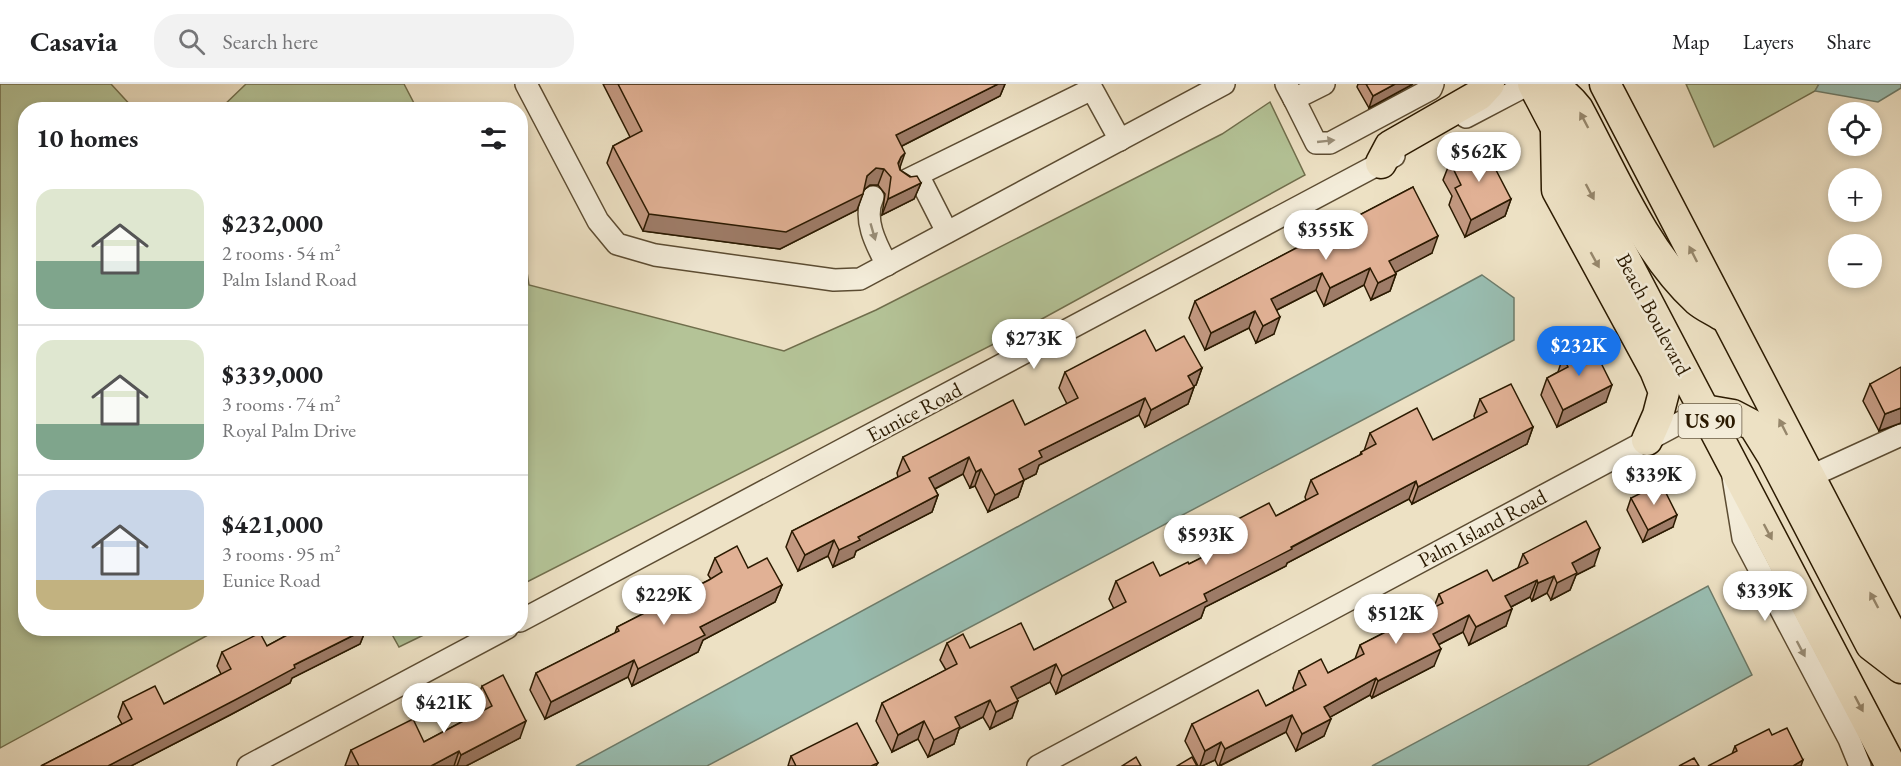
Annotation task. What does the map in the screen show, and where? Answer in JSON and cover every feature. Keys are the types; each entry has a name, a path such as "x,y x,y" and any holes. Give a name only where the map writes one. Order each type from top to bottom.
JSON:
{"highway":[{"path":"1381,163 1390,146 1479,95 1489,84"},
{"name":"Beach Boulevard","path":"1533,84 1891,766"},
{"path":"1540,84 1555,87 1568,96 1578,109 1650,244 1699,302 1726,318"},
{"name":"US 90","path":"1605,84 1901,652"},
{"path":"1556,127 1557,190 1655,370 1664,392 1647,440"},
{"path":"1704,410 1733,415 1754,426 1772,455 1871,645 1901,668"}],"street":[{"path":"526,84 598,221 617,244 655,255 834,280 860,279 1224,84"},
{"path":"1324,84 1290,92 1316,143 1330,143 1431,89 1433,84"},
{"name":"Eunice Road","path":"528,617 1529,84"},
{"path":"947,232 912,178 1092,88 1120,140"},
{"path":"873,197 869,206 871,228 886,265"},
{"name":"Palm Island Road","path":"1038,766 1704,410"},
{"path":"1809,477 1901,435"},
{"path":"1730,459 1743,538 1860,766"},
{"path":"248,766 492,636"}],"green space":[{"path":"0,84 111,84 128,102 18,102 18,636 206,636 0,748"},
{"path":"246,84 404,84 413,102 227,102"},
{"path":"1686,84 1819,84 1815,91 1714,147"},
{"path":"1270,102 1305,175 1029,326 528,581 528,278 529,285 784,351 876,310 1222,134"},
{"path":"393,636 422,636 399,647"}],"water":[{"path":"1819,84 1901,84 1901,88 1878,102 1815,91"},
{"path":"1482,275 1514,298 1514,340 707,766 576,766"},
{"path":"1708,586 1752,675 1587,766 1372,766"}],"building":[{"path":"618,84 998,84 896,135 905,153 898,163 900,170 910,177 917,176 921,183 888,199 891,177 884,169 876,168 867,176 863,194 786,232 649,214 613,146 642,131"},
{"path":"1366,84 1395,84 1373,96"},
{"path":"1483,145 1511,199 1471,220 1455,188 1461,185 1450,162"},
{"path":"1413,187 1438,236 1389,261 1396,274 1378,283 1370,268 1330,288 1322,273 1271,299 1280,317 1263,326 1255,311 1211,333 1195,301"},
{"path":"1145,330 1156,351 1184,336 1202,368 1188,376 1194,387 1151,410 1145,398 1039,451 1042,457 1019,469 1024,480 995,495 981,469 976,472 969,457 929,478 938,495 858,537 860,540 839,550 834,540 805,555 792,531 910,471 903,457 1013,400 1025,425 1078,398 1065,372"},
{"path":"1591,343 1612,385 1563,410 1547,378 1568,367 1563,357"},
{"path":"1901,367 1901,408 1885,414 1870,384"},
{"path":"1511,384 1533,427 1418,487 1416,481 1291,547 1292,549 1204,594 1207,601 1062,676 1056,664 1011,687 1018,701 996,712 990,700 955,717 960,727 934,740 924,721 898,735 882,703 957,664 947,643 963,634 970,648 1021,623 1034,650 1126,602 1116,581 1153,562 1160,576 1188,562 1189,564 1245,536 1236,520 1269,503 1276,516 1318,494 1311,480 1362,454 1361,452 1376,444 1370,433 1417,408 1433,440 1487,412 1480,399"},
{"path":"1661,483 1677,515 1648,530 1631,498"},
{"path":"1586,521 1600,548 1572,563 1577,573 1557,583 1554,576 1538,583 1537,580 1505,596 1512,609 1476,627 1469,615 1433,634 1441,649 1378,681 1376,678 1324,707 1331,719 1302,734 1292,715 1225,749 1221,742 1205,751 1192,724 1258,690 1266,706 1306,685 1299,671 1321,659 1328,673 1364,654 1360,645 1443,603 1439,594 1487,570 1493,581 1528,563 1523,554"},
{"path":"737,546 748,568 767,558 782,585 700,627 705,635 638,669 634,660 551,702 536,673 619,631 617,627 722,572 715,558"},
{"path":"254,636 262,636 267,646 285,636 352,636 108,766 41,766 132,719 123,702 155,686 164,704 231,669 222,652"},
{"path":"503,675 526,721 461,755 459,751 431,766 359,766 351,750 413,719 424,742 492,706 482,686"},
{"path":"857,723 878,763 871,766 796,766 791,756"},
{"path":"1787,728 1803,760 1793,766 1708,766 1737,751 1735,746 1769,729 1772,735"},
{"path":"1136,757 1141,766 1122,766"},
{"path":"1192,757 1197,766 1177,766"},
{"path":"1694,758 1699,766 1679,766"}]}
